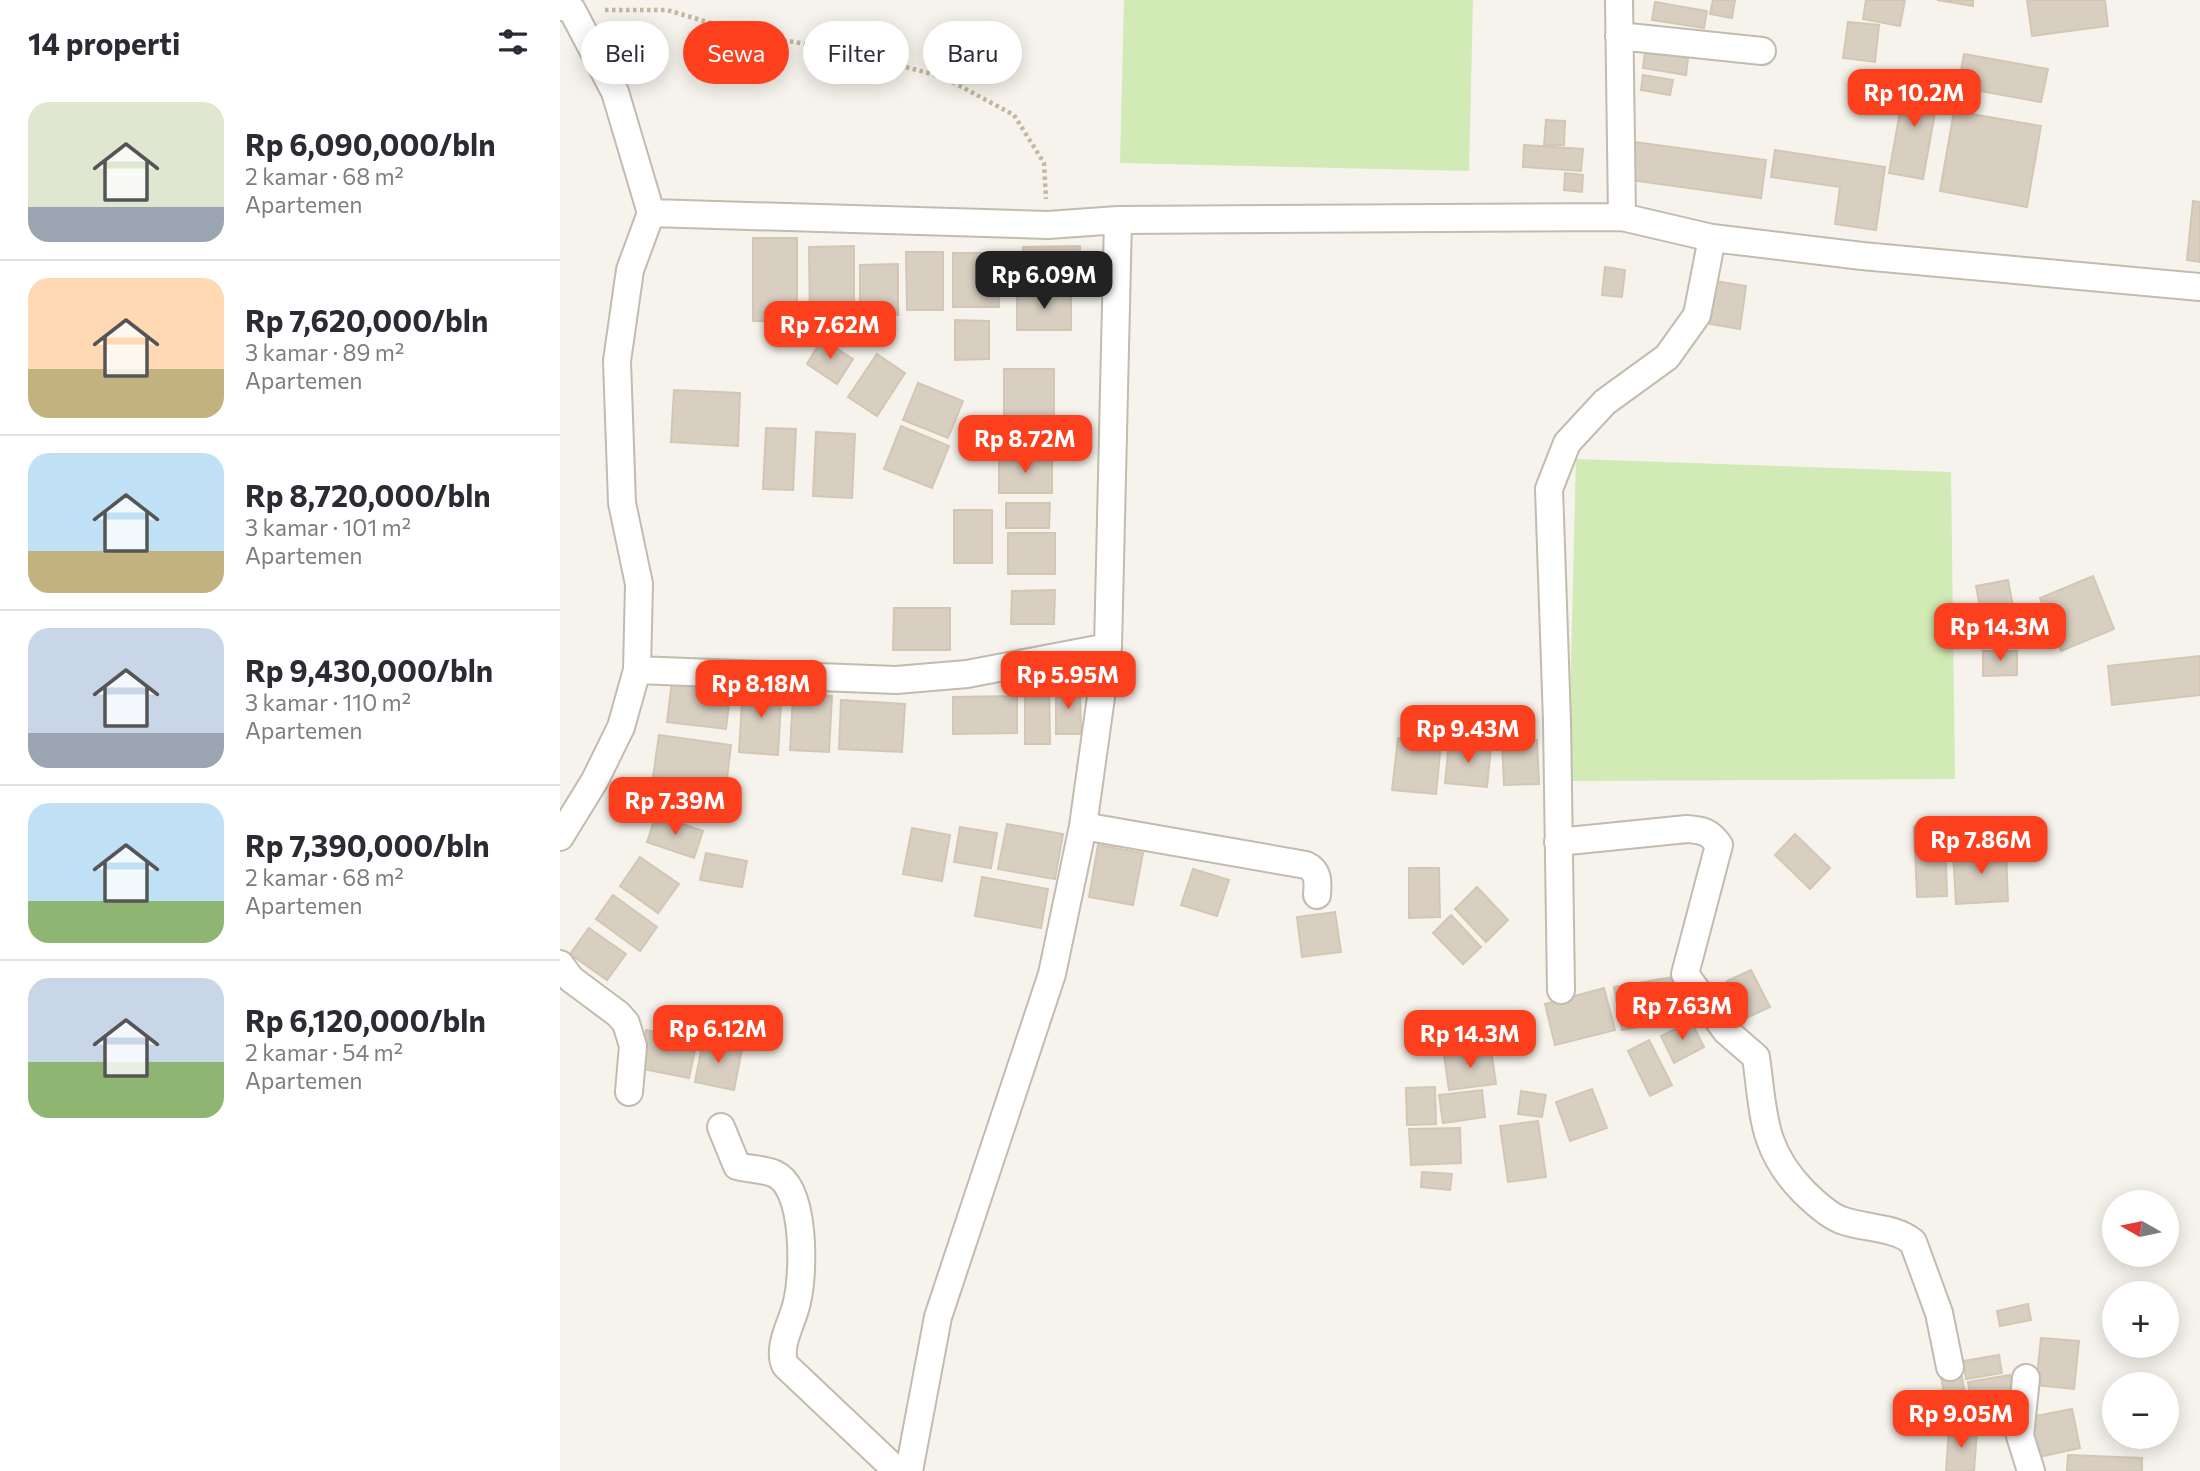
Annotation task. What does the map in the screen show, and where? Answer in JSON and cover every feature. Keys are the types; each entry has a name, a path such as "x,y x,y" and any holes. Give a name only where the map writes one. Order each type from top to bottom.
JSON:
{"street":[{"path":"1619,0 1622,218"},
{"path":"560,837 595,780 621,727 637,670 639,584 622,503 617,361 629,270 651,213 615,92 566,8"},
{"path":"1619,36 1762,51"},
{"path":"651,213 1048,225 1118,220 1622,218 1712,238 1862,256 2200,287"},
{"path":"909,1471 938,1317 1052,974 1083,826 1108,647 1118,220"},
{"path":"1560,990 1549,489 1567,443 1605,402 1667,357 1697,314 1712,238"},
{"path":"637,670 896,680 967,674 1108,647"},
{"path":"1083,826 1306,864 1313,868 1318,878 1317,895"},
{"path":"1558,842 1687,829 1703,830 1712,835 1719,845 1685,974 1726,1031 1756,1057 1766,1128 1782,1170 1811,1199 1838,1219 1890,1231 1913,1242 1938,1313 1950,1367"},
{"path":"560,964 571,979 626,1023 633,1046 629,1092"},
{"path":"721,1126 737,1166 775,1174 790,1187 802,1249 797,1302 783,1347 785,1365 897,1471"},
{"path":"2026,1378 2020,1436 2031,1471"}],"path":[{"path":"566,8 667,10 748,34 846,51 943,78 1014,115 1044,163 1048,225"}],"green space":[{"path":"1124,0 1473,0 1469,171 1120,163"},
{"path":"1576,459 1951,472 1955,779 1568,781"}],"building":[{"path":"1713,0 1735,0 1732,18 1710,14"},
{"path":"1866,0 1905,0 1900,26 1863,19"},
{"path":"1937,0 1973,0 1973,6"},
{"path":"2027,0 2105,0 2108,26 2032,36"},
{"path":"1655,2 1707,11 1704,28 1652,20"},
{"path":"1848,22 1879,25 1875,62 1843,58"},
{"path":"1645,52 1688,58 1686,75 1643,68"},
{"path":"1964,54 2048,69 2041,102 1958,87"},
{"path":"1643,75 1673,80 1670,95 1641,90"},
{"path":"1906,78 1940,85 1923,179 1889,173"},
{"path":"1954,111 2041,126 2027,207 1940,191"},
{"path":"1546,120 1565,121 1564,145 1544,145"},
{"path":"1635,142 1766,160 1761,198 1630,180"},
{"path":"1524,145 1583,149 1581,171 1523,167"},
{"path":"1775,150 1885,167 1876,230 1835,224 1840,187 1771,177"},
{"path":"1565,173 1583,175 1582,192 1564,190"},
{"path":"2193,201 2200,202 2200,262 2187,260"},
{"path":"753,238 797,238 797,321 753,321"},
{"path":"854,246 854,325 810,325 809,247"},
{"path":"1080,246 1079,288 1023,288 1023,247"},
{"path":"906,252 943,252 943,310 907,310"},
{"path":"953,253 998,253 999,307 953,307"},
{"path":"898,264 898,315 860,315 860,265"},
{"path":"1605,267 1625,270 1622,297 1602,295"},
{"path":"1716,281 1746,286 1740,329 1710,324"},
{"path":"1071,292 1071,330 1017,330 1017,293"},
{"path":"955,320 989,321 989,359 955,360"},
{"path":"822,339 853,359 837,384 807,364"},
{"path":"877,354 905,373 877,416 848,397"},
{"path":"1004,369 1054,369 1054,423 1004,423"},
{"path":"918,383 963,401 948,438 903,420"},
{"path":"674,390 740,393 738,446 671,442"},
{"path":"901,426 949,446 932,488 884,469"},
{"path":"766,428 796,429 793,490 763,489"},
{"path":"816,432 855,434 852,498 813,496"},
{"path":"999,457 1052,457 1052,493 999,493"},
{"path":"1006,503 1050,503 1049,528 1006,528"},
{"path":"954,510 992,510 992,563 954,563"},
{"path":"1008,533 1055,533 1055,574 1008,574"},
{"path":"2093,576 2114,629 2061,651 2040,598"},
{"path":"2008,580 2015,617 1983,623 1976,586"},
{"path":"1055,590 1054,624 1011,624 1012,591"},
{"path":"894,608 950,608 950,650 893,650"},
{"path":"1983,651 2017,651 2017,675 1983,676"},
{"path":"2200,656 2200,695 2112,705 2108,666"},
{"path":"672,680 731,687 726,729 667,722"},
{"path":"1049,682 1050,744 1025,744 1025,683"},
{"path":"743,685 782,687 778,755 739,752"},
{"path":"1056,688 1080,688 1081,734 1056,734"},
{"path":"793,694 832,696 829,752 790,750"},
{"path":"1017,696 1017,733 953,734 953,697"},
{"path":"841,700 905,704 902,752 839,749"},
{"path":"659,735 731,745 726,786 653,777"},
{"path":"1398,738 1441,743 1436,794 1392,790"},
{"path":"1537,740 1539,784 1504,785 1502,741"},
{"path":"1449,742 1491,747 1487,787 1445,783"},
{"path":"656,815 703,831 694,858 647,842"},
{"path":"1007,824 1063,834 1055,879 998,869"},
{"path":"1945,826 1947,896 1917,897 1914,827"},
{"path":"960,827 997,833 991,868 954,862"},
{"path":"912,828 950,835 942,881 903,874"},
{"path":"1795,834 1830,868 1810,889 1775,855"},
{"path":"1098,845 1143,853 1133,905 1089,897"},
{"path":"2006,849 2008,901 1956,904 1953,852"},
{"path":"706,853 747,861 742,887 700,880"},
{"path":"640,857 679,884 658,913 620,886"},
{"path":"1409,868 1439,868 1440,917 1409,918"},
{"path":"1193,869 1229,880 1217,916 1181,905"},
{"path":"982,877 1048,889 1041,928 975,916"},
{"path":"1477,887 1508,920 1486,942 1455,909"},
{"path":"613,895 657,927 640,951 596,919"},
{"path":"1335,912 1341,952 1302,957 1297,917"},
{"path":"1451,915 1481,947 1463,964 1433,933"},
{"path":"589,928 626,954 607,980 570,954"},
{"path":"1751,970 1770,1007 1746,1018 1727,981"},
{"path":"1673,977 1681,1019 1622,1030 1614,987"},
{"path":"1604,988 1615,1030 1555,1045 1545,1004"},
{"path":"1691,1021 1704,1047 1674,1063 1661,1036"},
{"path":"646,1030 697,1041 689,1078 638,1068"},
{"path":"1649,1040 1672,1085 1650,1096 1628,1051"},
{"path":"703,1041 742,1049 734,1090 695,1082"},
{"path":"1491,1049 1496,1084 1449,1090 1444,1055"},
{"path":"1435,1087 1436,1124 1407,1125 1406,1088"},
{"path":"1592,1089 1607,1128 1570,1141 1556,1102"},
{"path":"1482,1090 1485,1117 1443,1123 1439,1095"},
{"path":"1521,1091 1546,1095 1542,1117 1518,1114"},
{"path":"1538,1121 1546,1177 1508,1182 1500,1126"},
{"path":"1460,1128 1461,1163 1411,1165 1409,1129"},
{"path":"1422,1172 1452,1174 1450,1190 1421,1187"},
{"path":"2028,1304 2031,1320 2000,1326 1997,1311"},
{"path":"2041,1338 2079,1341 2074,1389 2036,1385"},
{"path":"1999,1355 2002,1373 1966,1379 1963,1361"},
{"path":"1960,1366 1969,1418 1949,1422 1940,1370"},
{"path":"2010,1375 2015,1410 1974,1417 1968,1382"},
{"path":"2072,1409 2080,1448 2039,1457 2031,1417"},
{"path":"1949,1428 1977,1431 1974,1471 1946,1471"},
{"path":"2068,1455 2142,1458 2142,1471 2067,1471"}]}
